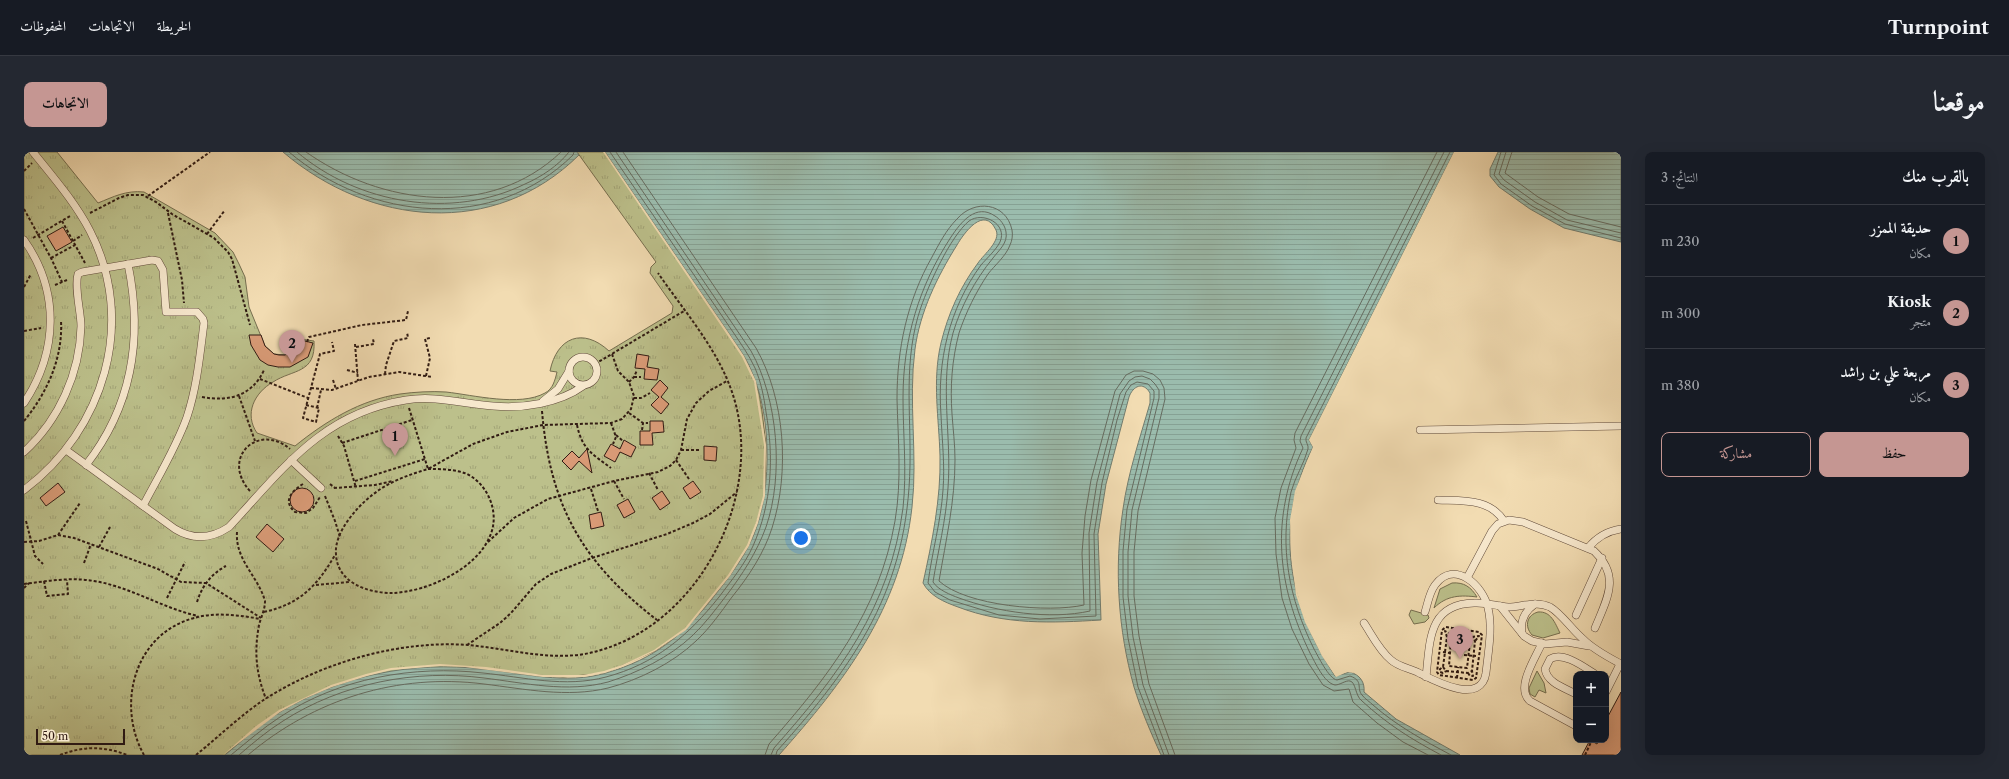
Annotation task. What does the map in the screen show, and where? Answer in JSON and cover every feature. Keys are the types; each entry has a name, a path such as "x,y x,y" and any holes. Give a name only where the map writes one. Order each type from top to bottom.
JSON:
{"lane":[{"path":"24,490 45,473 66,450 98,397 107,366 111,334 110,303 104,268 95,242 78,211 33,152"},
{"path":"24,402 41,375 47,352 50,326 46,288 37,263 25,241"},
{"path":"24,452 42,432 53,416 70,384 76,365 81,326 77,276 80,273 104,268 152,260 158,261 163,270 166,312 197,312 203,319 204,323 192,395 178,439 143,506"},
{"path":"86,465 104,439 120,406 130,371 135,342 136,319 128,264"},
{"path":"66,450 178,531 198,537 210,536 222,532 240,516 307,444 332,426 369,409 406,400 433,398 504,407 541,402 566,396 592,382 597,374 595,364 587,358 577,359 573,362 558,389 541,402"},
{"path":"569,371 573,381 583,386"},
{"path":"1420,430 1621,426"},
{"path":"291,460 321,488"},
{"path":"1438,500 1476,502 1486,505 1494,510 1504,521"},
{"path":"1467,578 1492,531 1504,521 1516,520 1523,522 1588,548 1602,558 1610,577 1611,590 1595,628"},
{"path":"1588,548 1594,541 1607,532 1621,529"},
{"path":"1576,615 1602,558"},
{"path":"1364,623 1390,660 1400,666 1440,684 1455,688 1476,688 1486,677 1490,618 1487,604 1479,587 1467,578 1455,575 1443,578 1432,591 1426,612"},
{"path":"1426,677 1431,634 1443,612 1455,606 1474,603 1500,606 1535,604 1544,605 1552,609 1593,648 1621,664 1609,684"},
{"path":"1523,634 1522,620 1527,610 1535,604"},
{"path":"1500,606 1523,634 1532,641 1542,643 1567,642 1593,648"},
{"path":"1542,643 1523,686 1525,696 1530,702 1573,724"},
{"path":"1573,692 1547,676 1545,669 1550,659 1561,656 1589,671"}],"path":[{"path":"148,196 210,152"},
{"path":"93,220 90,213 119,198 136,194 148,196 168,211 207,234 221,245 232,259 250,325"},
{"path":"24,209 25,215 39,235 62,282"},
{"path":"207,234 225,210"},
{"path":"25,241 39,235 78,211"},
{"path":"168,211 182,280 184,312"},
{"path":"61,221 90,271"},
{"path":"73,241 83,235"},
{"path":"51,258 75,245"},
{"path":"196,755 266,699 306,678 366,656 419,647 466,645 551,656 584,654 600,651 630,639 658,620 684,595 707,566 726,531 737,492 741,437 736,405 728,381 714,355 658,274"},
{"path":"46,288 77,276"},
{"path":"307,342 309,336 344,329 406,320 408,311"},
{"path":"595,364 684,311"},
{"path":"24,331 50,326"},
{"path":"385,374 386,364 394,341 408,338 407,332"},
{"path":"426,376 430,358 425,339 430,338"},
{"path":"356,347 374,344 373,339"},
{"path":"321,389 316,422 303,418 320,354 334,351 332,342"},
{"path":"355,344 358,381"},
{"path":"321,488 356,488 396,480 428,469 457,452 490,438 525,428 543,425 611,423 622,419 629,413 634,398 629,382 618,370 612,354"},
{"path":"192,395 219,400 239,396 260,379 264,370"},
{"path":"347,370 358,373"},
{"path":"629,382 637,370"},
{"path":"311,388 336,389 358,381 385,374 406,372 432,376"},
{"path":"634,376 641,377"},
{"path":"260,379 308,398"},
{"path":"333,380 336,389"},
{"path":"336,554 342,572 351,582 365,589 382,592 415,590 448,577 474,558 514,518 536,505 558,495 664,469 676,460 681,450 685,428 691,411 703,395 728,381"},
{"path":"634,398 641,398 650,393"},
{"path":"239,396 255,441"},
{"path":"406,400 428,469"},
{"path":"541,402 548,461 558,495 576,534 592,558 622,591 658,620"},
{"path":"306,405 317,408"},
{"path":"629,413 642,423 648,424"},
{"path":"342,443 412,420"},
{"path":"611,423 615,434 614,444"},
{"path":"642,423 642,430"},
{"path":"577,425 585,448 611,468"},
{"path":"332,426 342,443 356,488"},
{"path":"615,434 623,441"},
{"path":"681,450 700,450"},
{"path":"354,481 425,459"},
{"path":"676,460 689,479"},
{"path":"428,469 451,470 466,474 485,490 492,504 494,521 490,537 486,545"},
{"path":"648,473 658,490"},
{"path":"310,478 291,493 288,501 289,505 295,512 306,513 313,508 323,492 332,511 340,537"},
{"path":"264,612 287,604 316,585 336,554 340,537 354,514 373,494 396,480"},
{"path":"614,481 624,498"},
{"path":"591,488 598,511"},
{"path":"466,645 500,623 544,578 561,569 652,539 693,523 710,514 737,492"},
{"path":"58,535 80,503"},
{"path":"240,516 237,534 239,553 265,601 264,612 260,618 256,643 256,664 257,675 266,699"},
{"path":"26,521 35,556 43,564"},
{"path":"99,547 110,527"},
{"path":"24,542 32,542 58,535 74,538 151,567 175,579 187,583 206,583 260,618"},
{"path":"84,563 91,544"},
{"path":"167,598 175,579 185,562"},
{"path":"197,602 206,583 215,573 226,566"},
{"path":"44,581 47,596 68,594 67,580"},
{"path":"24,584 44,581 94,580 174,609 200,616"},
{"path":"316,585 351,582"},
{"path":"24,588 29,583"},
{"path":"144,755 135,736 130,712 131,687 136,672 148,650 160,637 185,621 200,616 226,615 260,618"},
{"path":"1446,627 1479,632 1482,635 1476,678 1474,680 1457,677 1439,675 1437,672 1442,630 1446,627"},
{"path":"1472,637 1475,641 1475,656 1472,671 1473,676 1457,672 1440,672 1440,669 1443,667 1447,637 1445,631 1451,634 1462,634 1468,637 1475,635 1479,636 1475,641"},
{"path":"1447,637 1451,634"},
{"path":"1461,641 1462,634"},
{"path":"1452,640 1461,641 1470,642 1467,668 1449,666 1452,640"},
{"path":"1444,652 1450,653"},
{"path":"1464,655 1475,656"},
{"path":"1455,688 1458,666"},
{"path":"1443,667 1446,671"},
{"path":"1468,674 1472,671"},
{"path":"1585,755 1591,743"},
{"path":"60,755 89,747 109,749 127,755"}],"green space":[{"path":"24,152 57,152 98,203 125,193 144,192 215,233 233,252 245,277 249,307 265,346 274,354 285,355 293,350 300,339 314,341 314,352 307,365 266,387 256,398 251,411 251,419 257,433 295,446 331,420 357,406 385,397 405,393 446,392 510,400 535,397 545,393 552,387 557,372 550,371 553,359 565,343 572,339 590,339 609,351 672,313 673,306 650,273 651,267 656,262 577,152 605,152 744,356 759,393 766,445 765,496 749,546 730,576 686,630 655,651 605,673 563,677 511,673 280,712 225,755 24,755"},
{"path":"1452,583 1464,584 1472,590 1477,597 1465,596 1449,598 1434,608 1440,589"},
{"path":"1411,610 1428,615 1429,618 1425,622 1414,624 1409,615"},
{"path":"1534,613 1546,613 1552,618 1560,633 1543,638 1532,635 1527,625 1528,621"},
{"path":"1537,671 1544,683 1546,693 1539,690 1535,697 1530,694 1529,688"}],"water":[{"path":"283,152 577,152 579,155 545,182 509,200 471,210 432,213 392,208 354,196 317,177"},
{"path":"605,152 1454,152 1309,440 1313,447 1301,477 1293,506 1290,535 1291,564 1297,593 1306,621 1319,649 1335,676 1350,672 1357,675 1363,682 1364,692 1396,719 1460,755 1161,755 1146,721 1134,687 1124,643 1119,599 1118,576 1120,531 1125,496 1131,469 1150,403 1150,393 1147,389 1141,386 1138,386 1133,390 1129,397 1106,484 1098,534 1101,620 1046,622 1011,620 976,613 943,601 929,592 923,583 933,536 940,472 936,385 938,357 944,332 955,301 972,272 996,239 996,230 991,223 986,220 980,221 969,228 960,240 930,295 917,335 912,389 914,487 906,544 896,578 882,611 866,642 847,671 826,700 779,755 225,755 252,732 280,712 303,699 353,680 378,674 404,669 457,667 544,677 576,678 606,673 624,667 654,652 680,633 704,609 741,560 756,528 766,484 766,435 758,389 749,365 741,352"},
{"path":"1498,152 1621,152 1621,242 1564,228 1530,209 1499,187 1490,176 1490,169"}],"pier":[{"path":"603,152 605,152 730,335 744,356 756,381 766,445 765,496 758,523 749,546 730,576 686,630 655,651 622,667 605,673 584,677 543,677 465,667 440,666 391,670 332,687 304,699 280,712 223,755 256,726 279,710 331,685 391,668 440,664 486,667 543,675 583,675 604,671 622,665 654,650 685,628 728,575 747,545 756,522 763,496 764,445 754,382 742,357"},
{"path":"1454,152 1456,152 1431,205 1311,440 1315,448 1297,492 1292,520 1293,552 1298,595 1307,621 1324,655 1336,674 1350,670 1354,673 1347,672 1336,677 1322,656 1305,622 1296,595 1291,553 1290,520 1295,491 1313,447 1309,440"}],"building":[{"path":"63,227 72,242 56,251 47,236"},
{"path":"249,335 261,335 265,346 274,354 279,355 285,355 298,347 301,340 313,343 308,357 290,367 278,367 268,365 260,360 251,345"},
{"path":"637,354 649,356 647,367 659,369 657,380 644,379 645,369 635,368"},
{"path":"660,380 668,388 661,397 669,404 661,414 651,405 659,397 651,390"},
{"path":"650,421 663,421 664,432 652,433 653,445 640,445 640,431 650,431"},
{"path":"624,440 636,447 631,457 620,452 615,462 604,456 611,444 620,449"},
{"path":"704,446 717,447 716,461 704,460"},
{"path":"587,449 592,473 579,461 571,470 562,461 572,451 579,458"},
{"path":"693,481 701,492 690,499 683,488"},
{"path":"58,483 65,492 46,506 40,498"},
{"path":"302,488 310,492 314,500 310,508 302,512 294,508 290,500 294,492"},
{"path":"662,491 670,503 660,510 652,498"},
{"path":"628,499 635,512 624,518 617,505"},
{"path":"601,512 604,526 591,529 589,515"},
{"path":"267,524 284,539 273,552 256,537"},
{"path":"1621,692 1621,755 1582,755 1588,743 1609,743 1609,714"}],"place":[{"name":"Kiosk","path":"292,363"},
{"name":"حديقة الممزر","path":"395,456"},
{"name":"مربعة علي بن راشد","path":"1460,659"}]}
